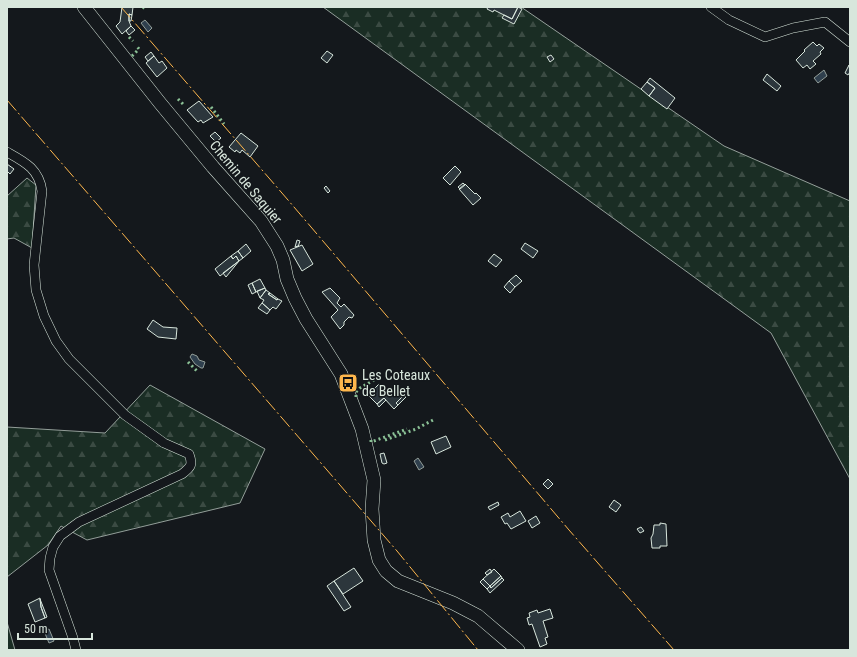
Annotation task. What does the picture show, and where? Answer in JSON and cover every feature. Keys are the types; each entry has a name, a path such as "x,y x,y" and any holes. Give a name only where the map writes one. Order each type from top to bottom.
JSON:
{"street":[{"name":"Chemin de Saquier","path":"84,7 160,103 261,222 277,246 283,260 287,279 295,298 306,319 341,374 362,429 374,480 372,509 374,540 379,560 386,571 398,581 409,587 436,595 478,616 518,650"},
{"path":"711,7 729,20 765,37 793,28 825,22 850,42"},
{"path":"7,152 31,167 40,181 42,191 34,265 36,290 44,316 56,341 69,359 125,415 164,444 181,449 189,454 192,461 190,468 182,474 79,522 60,536 53,547 49,570 76,650"}],"green space":[{"path":"323,7 521,7 724,146 850,201 850,479 771,333"},
{"path":"27,178 36,185 32,248 14,238 7,239 7,196"},
{"path":"150,385 265,449 240,503 87,540 61,526 48,545 7,577 7,427 105,433"},
{"path":"7,622 15,650 7,650"}],"water":[{"path":"145,20 152,28 148,32 141,23"},
{"path":"824,70 827,76 818,83 814,78"},
{"path":"192,354 197,356 199,360 205,362 203,368 195,364 190,357"},
{"path":"418,458 424,467 419,470 414,461"},
{"path":"49,629 54,641 49,643 44,631"}],"building":[{"path":"122,7 133,7 132,15 129,14 131,26 122,34 116,26 120,22"},
{"path":"488,7 518,7 512,19 494,10 493,12 487,9"},
{"path":"518,7 522,9 514,24 502,18 504,15 512,19"},
{"path":"129,14 132,15 131,21 129,21"},
{"path":"131,26 135,30 129,35 126,31"},
{"path":"813,42 817,46 819,44 824,48 820,52 821,54 813,61 816,64 810,69 807,65 803,68 796,60"},
{"path":"327,51 333,55 327,63 321,58"},
{"path":"151,52 154,56 148,61 145,57"},
{"path":"551,55 554,59 550,62 547,57"},
{"path":"154,56 159,63 162,61 167,68 157,77 146,63"},
{"path":"849,65 850,72 848,75 845,73"},
{"path":"767,74 781,86 777,91 763,80"},
{"path":"650,78 675,98 667,109 649,96 655,88 647,82"},
{"path":"647,82 655,88 649,96 641,89"},
{"path":"199,101 213,117 203,123 201,120 198,122 187,110"},
{"path":"215,132 221,138 216,142 210,136"},
{"path":"241,133 258,146 250,157 242,150 240,153 236,150 235,152 229,147"},
{"path":"7,164 14,169 10,174 7,171"},
{"path":"455,166 461,172 450,185 443,178"},
{"path":"463,183 465,185 460,189 458,187"},
{"path":"465,184 481,198 473,205 459,189"},
{"path":"326,186 330,191 328,193 324,188"},
{"path":"297,240 300,241 298,247 295,247"},
{"path":"525,243 538,251 533,258 521,249"},
{"path":"246,244 251,251 243,258 238,251"},
{"path":"302,245 313,264 302,271 290,250"},
{"path":"238,251 243,258 239,261 236,256 233,259 231,256"},
{"path":"494,254 502,260 496,267 488,261"},
{"path":"231,256 233,259 236,256 239,261 220,276 215,269"},
{"path":"239,261 226,277 223,273"},
{"path":"516,275 522,281 515,287 509,281"},
{"path":"260,279 265,288 256,292 252,283"},
{"path":"509,281 515,287 510,293 504,287"},
{"path":"252,283 256,292 252,294 248,285"},
{"path":"265,288 266,290 260,298 257,291"},
{"path":"330,288 340,298 337,303 341,307 344,304 354,315 352,318 349,317 344,322 344,325 340,329 331,317 338,310 322,292"},
{"path":"266,290 270,293 268,294 277,300 282,301 276,309 273,307 270,310 262,303 264,300 260,298"},
{"path":"270,293 278,299 277,300 268,294"},
{"path":"262,303 270,310 267,314 258,308"},
{"path":"153,320 163,327 177,328 176,339 158,337 147,329"},
{"path":"379,384 389,393 396,386 404,395 396,403 398,405 394,409 384,398 377,404 368,395"},
{"path":"404,395 406,397 398,405 396,403"},
{"path":"384,398 386,400 379,407 377,404"},
{"path":"446,436 451,447 436,454 431,442"},
{"path":"384,453 387,463 384,464 382,463 380,454"},
{"path":"548,479 553,484 548,489 543,484"},
{"path":"614,500 621,505 616,512 609,507"},
{"path":"498,502 499,505 490,510 488,507"},
{"path":"520,511 526,521 511,529 507,523 505,524 501,517 508,513 510,517"},
{"path":"536,516 540,523 532,528 528,521"},
{"path":"660,523 666,524 667,546 652,548 651,538 654,525 660,525"},
{"path":"641,527 644,531 640,533 637,529"},
{"path":"354,568 363,581 343,594 334,581"},
{"path":"490,569 492,572 487,575 485,573"},
{"path":"494,569 501,576 490,586 483,579"},
{"path":"501,576 502,578 491,588 490,586"},
{"path":"502,578 504,580 490,593 487,589 490,586 491,588"},
{"path":"483,579 490,586 487,589 480,582"},
{"path":"334,581 351,607 344,611 327,586"},
{"path":"40,598 41,607 45,618 35,622 28,604"},
{"path":"40,599 47,617 45,618 41,607"},
{"path":"550,609 553,618 543,621 548,637 545,638 547,644 540,647 532,624 529,625 527,618 530,617 529,613 537,610 538,613"}],"hedge":[{"path":"129,37 133,41"},
{"path":"132,56 139,49 136,45"},
{"path":"178,99 185,106"},
{"path":"211,107 224,124"},
{"path":"188,362 198,372"},
{"path":"356,397 356,392 360,388 374,380"},
{"path":"385,440 416,429 435,419"},
{"path":"371,440 371,442 407,429"}],"power":[{"path":"121,7 288,200 569,530 674,650"},
{"path":"7,100 397,551 478,650"}],"place":[{"name":"Les Coteaux de Bellet","path":"348,383"}]}
